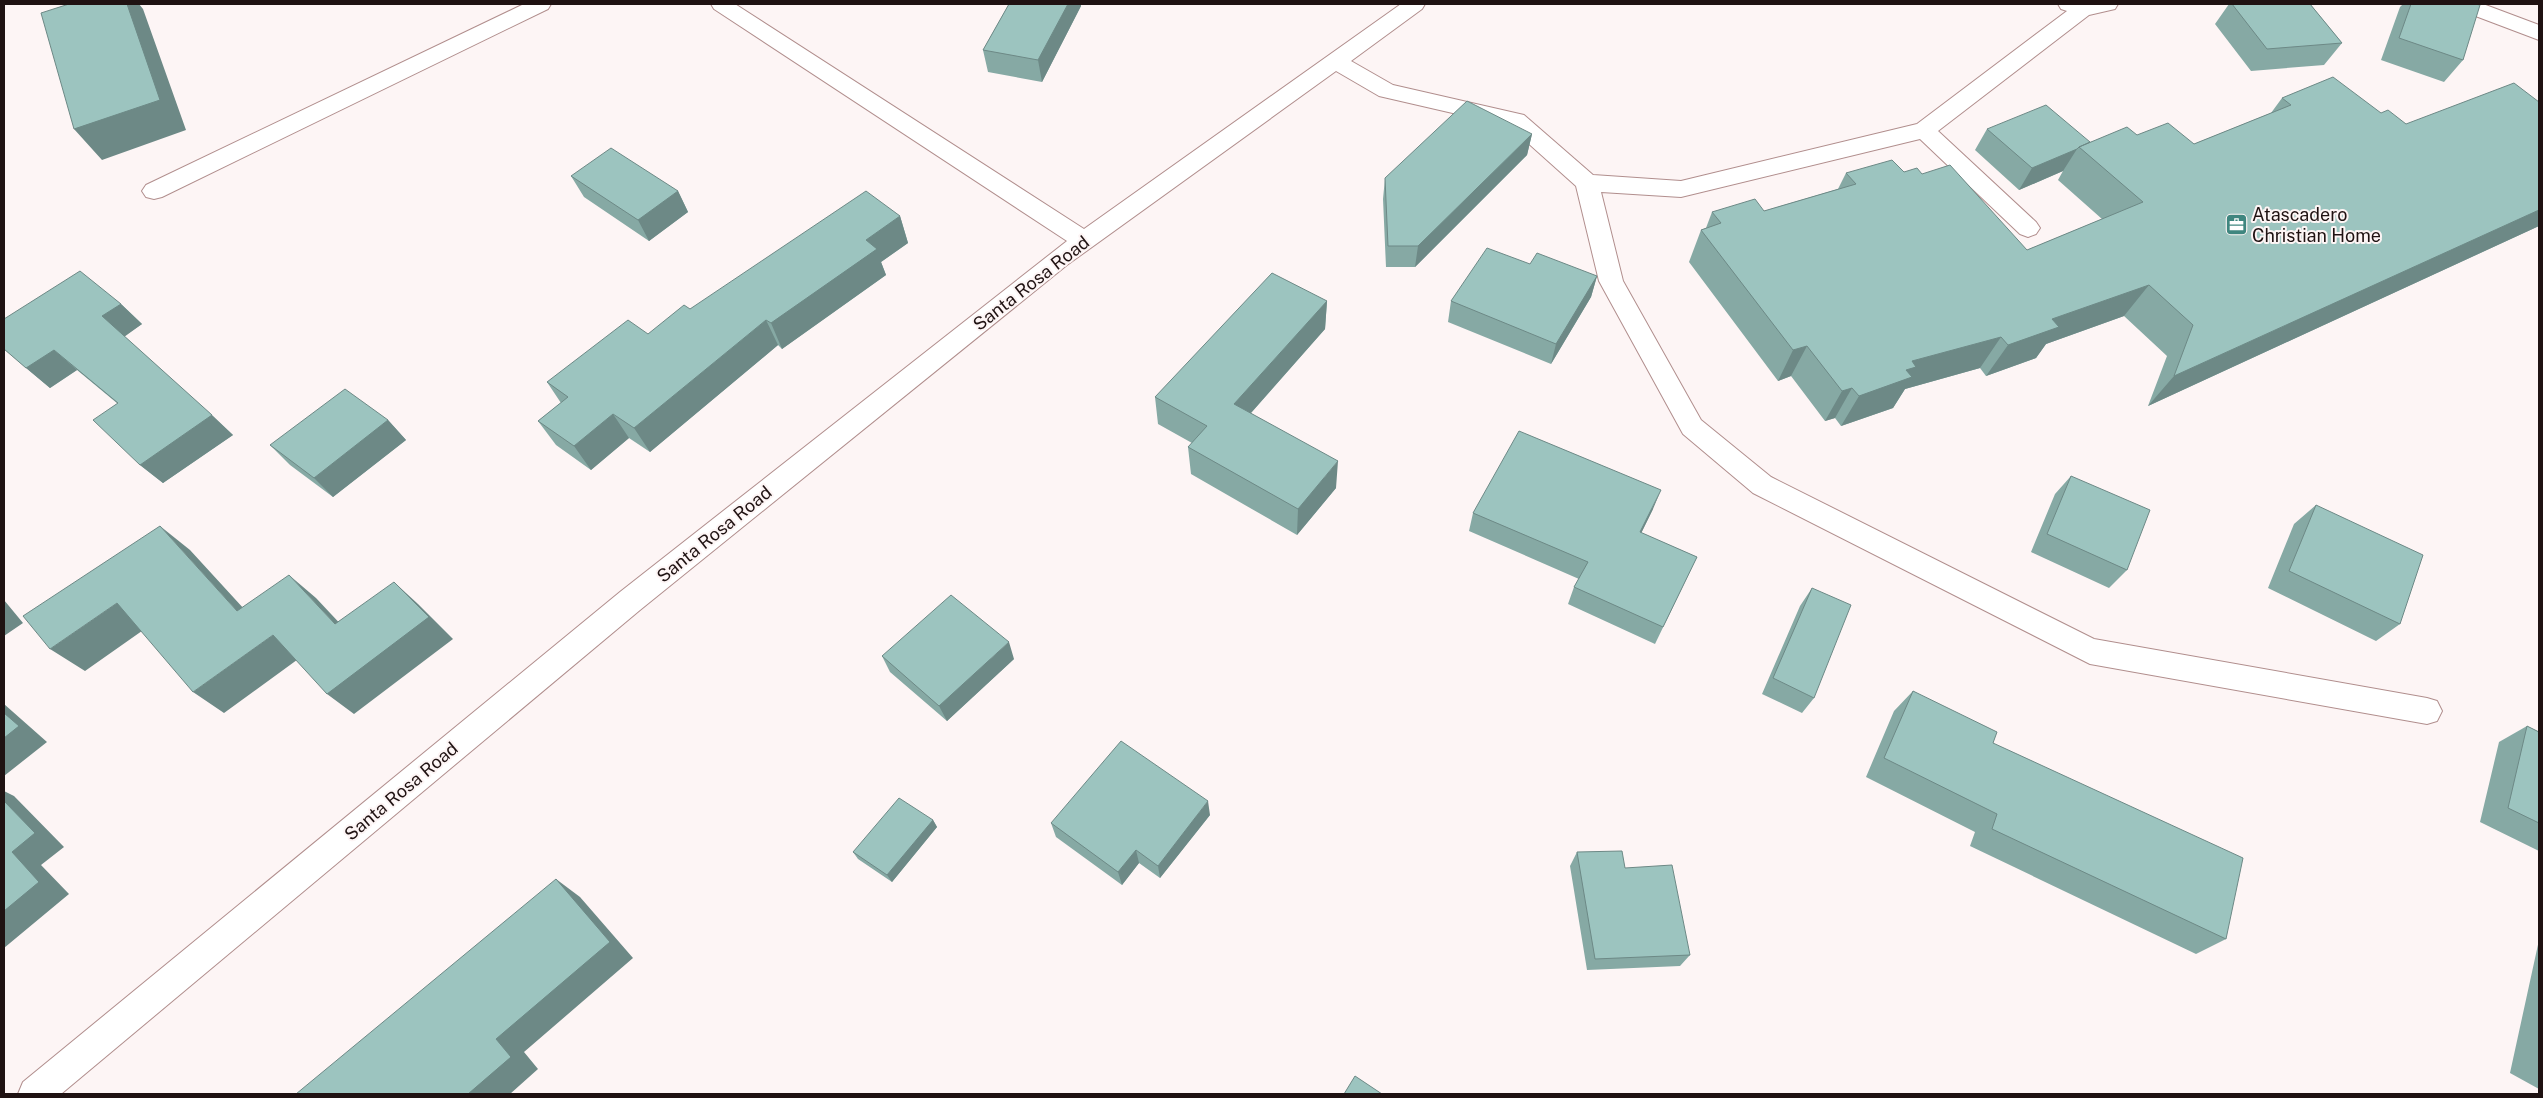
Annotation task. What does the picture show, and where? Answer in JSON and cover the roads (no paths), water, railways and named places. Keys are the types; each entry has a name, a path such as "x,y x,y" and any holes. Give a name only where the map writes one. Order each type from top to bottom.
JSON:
{"street":[{"path":"154,190 541,4"},
{"path":"721,4 1084,241"},
{"name":"Santa Rosa Road","path":"35,1094 630,602 1084,241 1415,4"},
{"path":"1587,183 1681,189 1924,130 2075,7 2108,4"},
{"path":"2464,4 2539,34"},
{"path":"1335,61 1387,91 1516,120 1587,183 1611,281 1692,427 1762,485 2090,651 2427,711"},
{"path":"1924,130 2028,228"}],"place":[{"name":"Atascadero Christian Home","path":"2236,224"}]}
